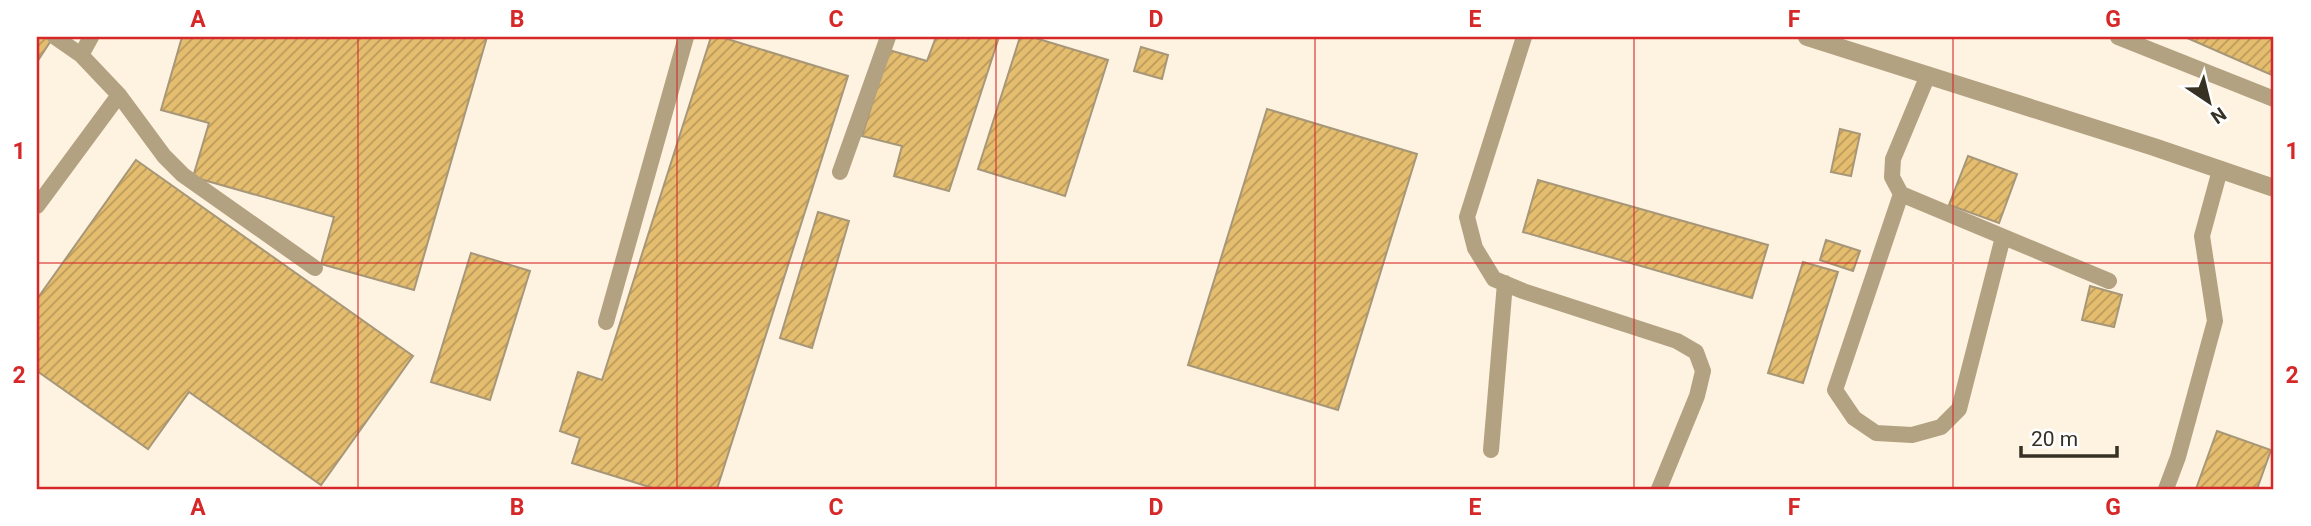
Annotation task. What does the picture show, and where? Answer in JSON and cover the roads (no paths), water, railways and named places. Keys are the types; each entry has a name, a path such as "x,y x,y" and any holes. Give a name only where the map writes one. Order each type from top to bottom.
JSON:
{"street":[{"path":"1807,37 2274,188"}],"lane":[{"path":"55,37 81,55 119,96 163,156 183,176 315,268"},
{"path":"81,55 91,37"},
{"path":"606,322 685,37"},
{"path":"840,172 888,37"},
{"path":"1524,37 1467,217 1475,248 1494,279 1677,341 1696,352 1703,371 1697,396 1659,489"},
{"path":"2118,37 2274,99"},
{"path":"1928,75 1893,159 1892,177 1901,194 2109,281"},
{"path":"37,206 119,96"},
{"path":"2166,489 2178,457 2215,321 2202,236 2220,170"},
{"path":"1901,194 1835,390 1854,418 1876,433 1912,435 1941,427 1959,409 2003,237"},
{"path":"1491,450 1505,283"}]}
